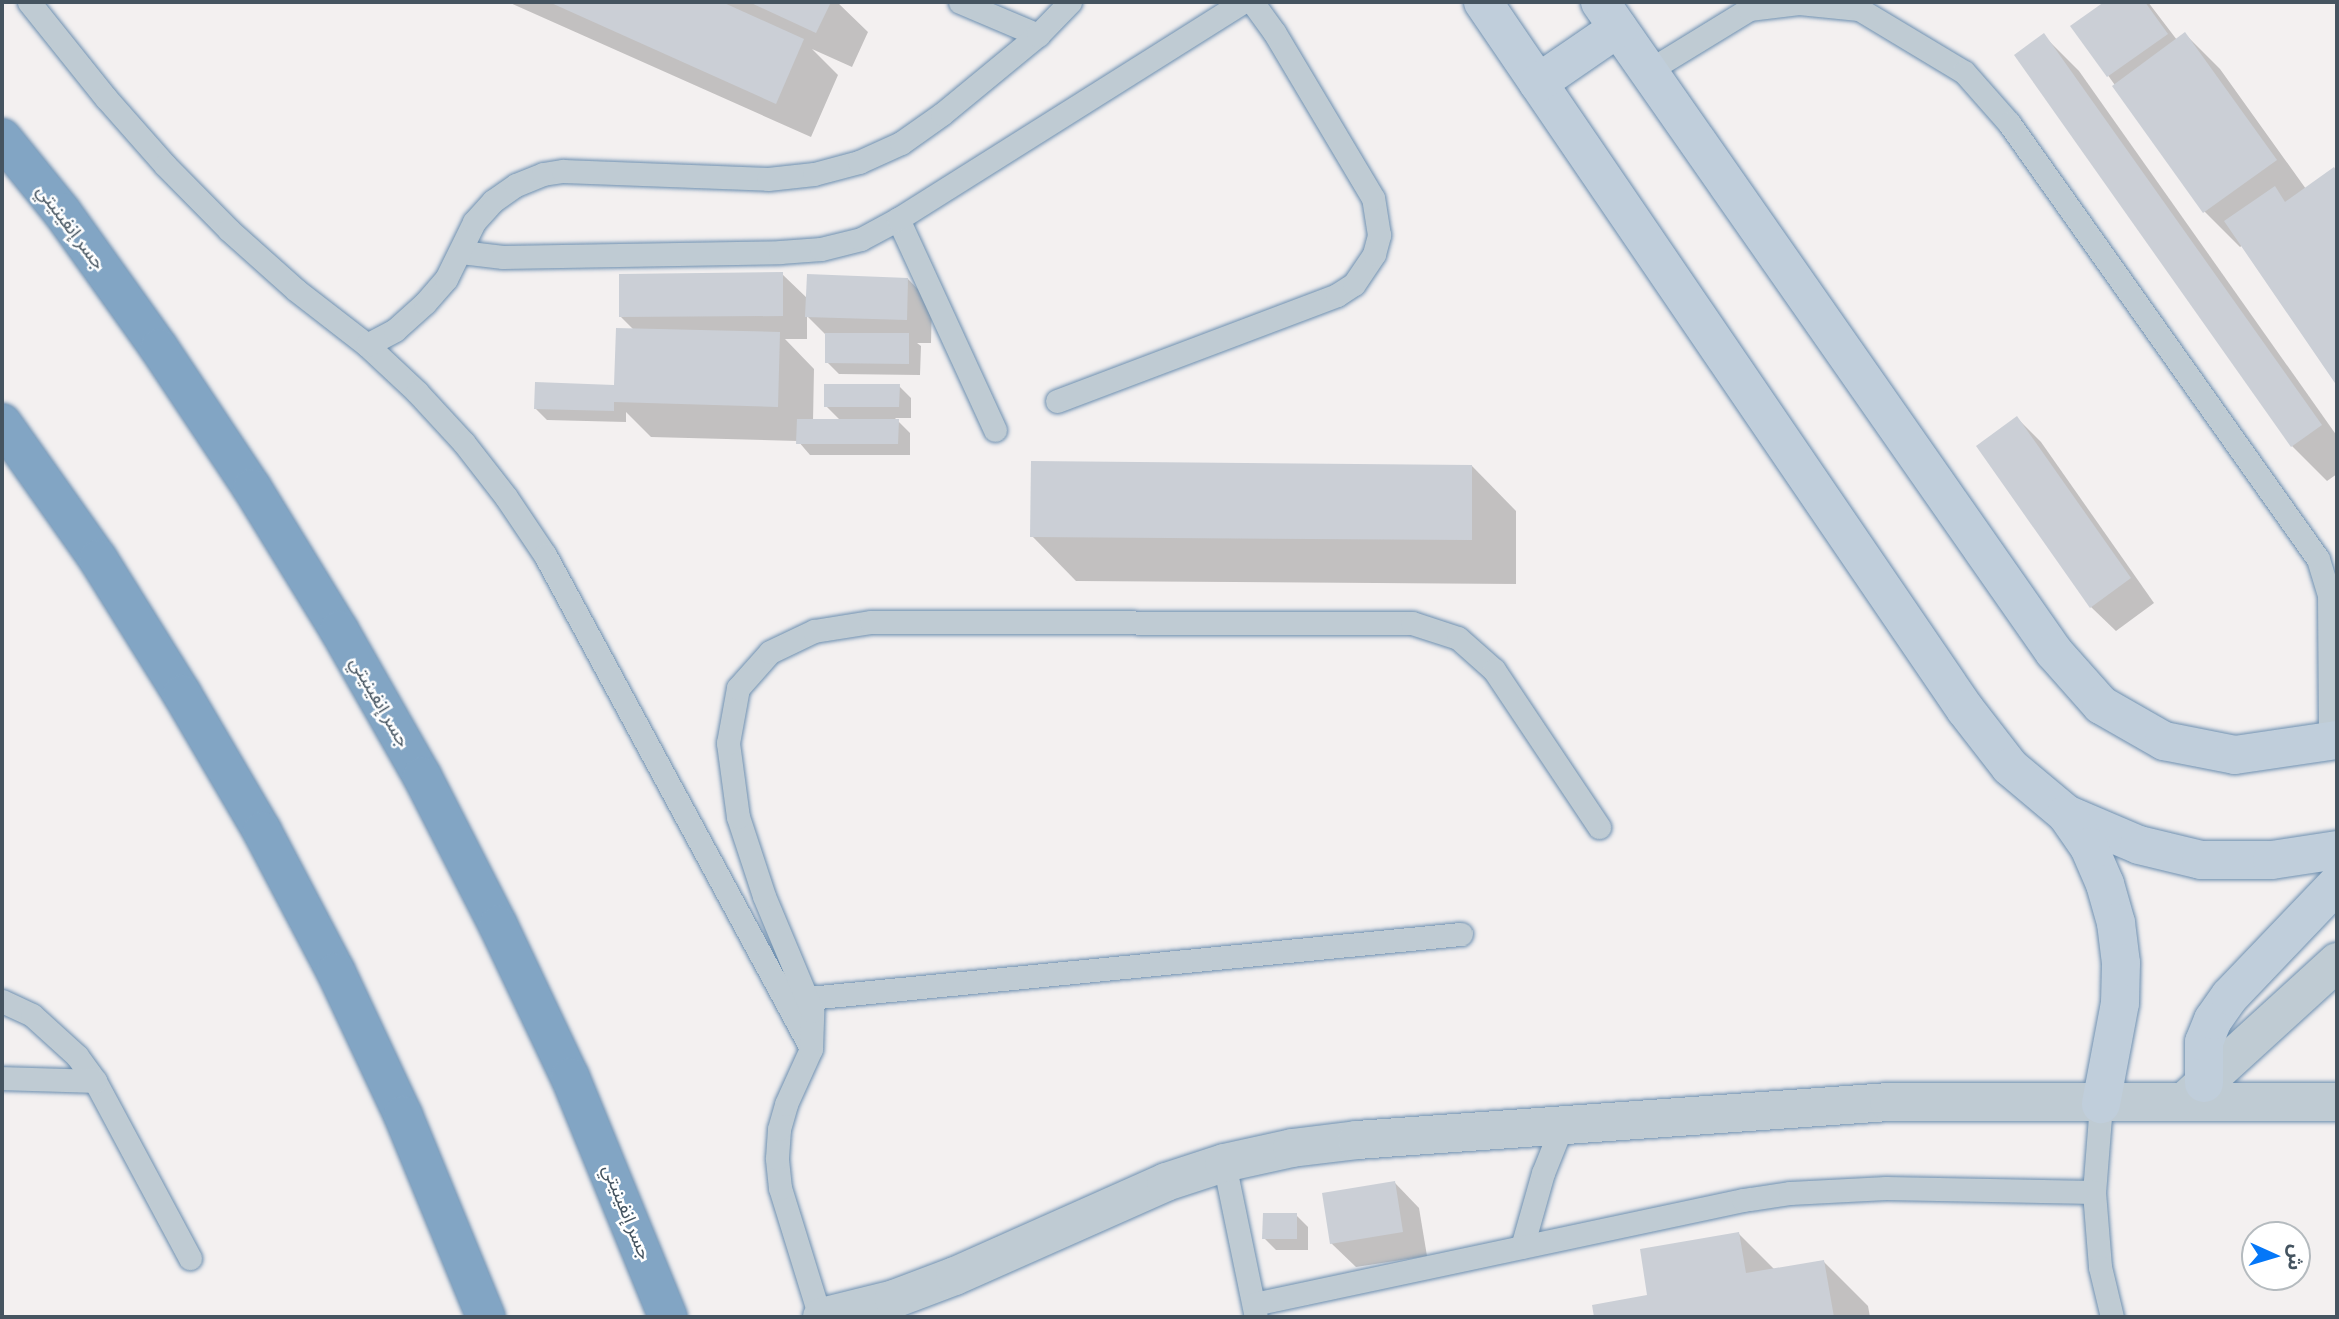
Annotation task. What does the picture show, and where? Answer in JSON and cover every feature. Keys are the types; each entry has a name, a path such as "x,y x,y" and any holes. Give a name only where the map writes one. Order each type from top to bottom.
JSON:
{"highway":[{"name":"جسر إنفينيتي","path":"2,138 62,212 135,314 252,488 395,728 498,925 570,1077 668,1317"},
{"path":"2,424 98,559 182,694 262,831 336,971 403,1115 486,1317"}],"street":[{"path":"1482,2 1965,709 2010,767 2066,814 2089,847 2105,884 2116,923 2121,963 2119,1003 2101,1104"},
{"path":"1538,83 1609,15 2053,652 2101,705 2164,741 2235,755 2334,741"},
{"path":"2066,814 2139,845 2201,860 2272,860 2337,850"},
{"path":"2192,1094 2204,1042 2213,1020 2230,996 2337,884"},
{"path":"2192,1094 2337,962"},
{"path":"821,1317 894,1299 955,1276 1166,1182 1224,1163 1292,1148 1357,1140 1561,1128 1889,1102 2101,1104 2192,1094 2337,1102"}],"lane":[{"path":"960,2 1038,35"},
{"path":"367,345 396,330 425,303 446,279 474,222 493,201 516,185 543,174 584,171 768,179 814,174 859,162 901,144 1038,35 1070,2"},
{"path":"461,251 503,257 807,250 860,239 898,219 1243,2"},
{"path":"1056,401 1337,295 1354,284 1374,254 1379,235 1373,198 1274,32 1252,2"},
{"path":"1648,71 1749,9 1798,3 1859,9 1964,72 2009,123 2318,559 2329,595 2334,741"},
{"path":"41,6 106,98 229,230 296,290 367,345 417,392 464,443 545,555 811,1049"},
{"path":"898,219 995,430"},
{"path":"821,1317 780,1188 777,1158 779,1129 786,1104 811,1049 813,1031 809,998 764,896 738,817 728,743 738,688 770,652 814,631 871,622 1391,621 1436,628 1458,638 1494,670 1599,827"},
{"path":"809,998 1461,934"},
{"path":"2,1001 32,1015 56,1034 77,1056 95,1081 190,1258"},
{"path":"2,1078 95,1081"},
{"path":"2101,1104 2094,1192 2100,1267 2112,1317"},
{"path":"1522,1247 1543,1173 1561,1128"},
{"path":"1224,1163 1255,1311 1522,1247 1742,1200 1886,1188 2094,1192"}],"building":[{"path":"549,2 722,2 804,39 776,104"},
{"path":"749,2 831,2 816,33"},
{"path":"2104,2 2145,2 2168,34 2107,77 2070,26"},
{"path":"2185,32 2277,160 2203,213 2112,86"},
{"path":"2044,33 2322,425 2291,447 2014,55"},
{"path":"2334,167 2337,172 2337,386 2224,221 2275,186 2285,202"},
{"path":"783,272 783,316 619,317 619,274"},
{"path":"807,274 908,278 907,320 805,317"},
{"path":"616,328 780,332 778,407 614,402 614,411 534,409 535,382 614,385"},
{"path":"825,333 909,333 909,364 825,363"},
{"path":"824,384 900,384 899,407 824,407"},
{"path":"2017,416 2131,578 2090,608 1976,446"},
{"path":"797,419 899,419 898,444 796,444"},
{"path":"1031,461 1472,465 1472,540 1030,537"},
{"path":"1395,1181 1403,1232 1330,1244 1322,1193"},
{"path":"1263,1213 1297,1213 1297,1239 1262,1239"},
{"path":"1739,1232 1746,1273 1824,1260 1834,1317 1594,1317 1592,1305 1647,1295 1640,1249"}]}
